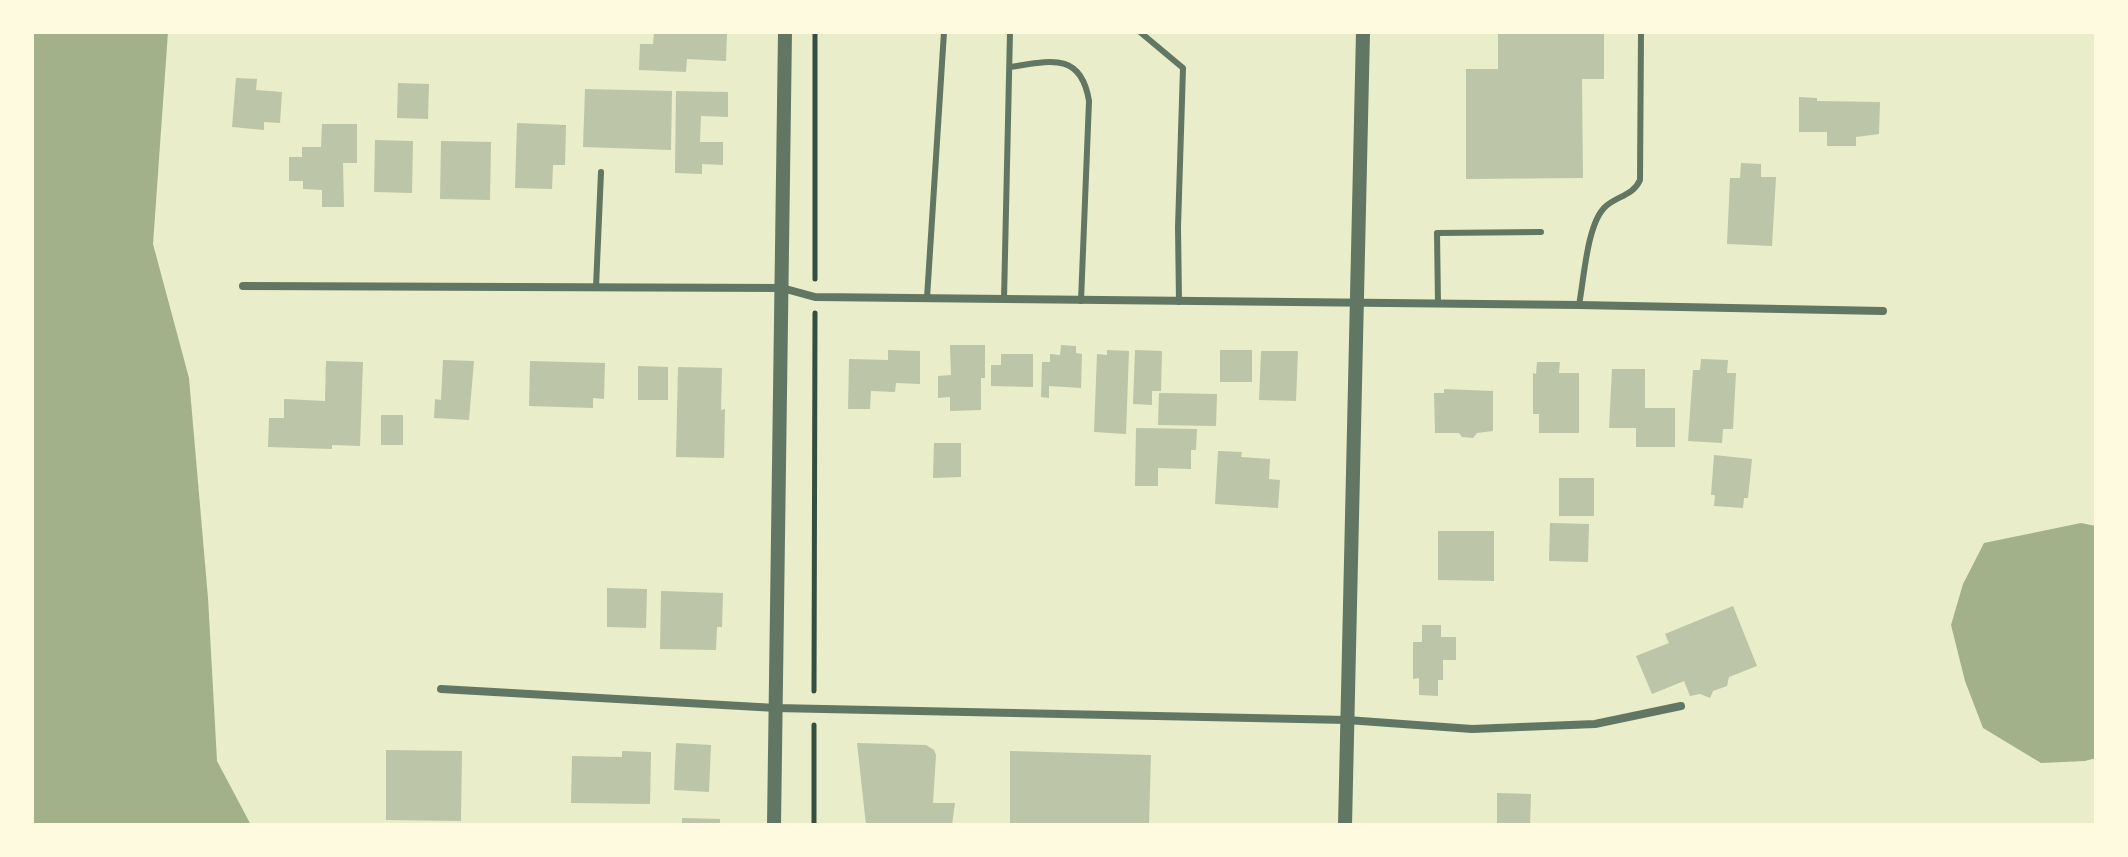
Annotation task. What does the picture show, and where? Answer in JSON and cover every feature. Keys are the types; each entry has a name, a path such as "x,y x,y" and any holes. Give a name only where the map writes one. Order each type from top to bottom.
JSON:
{"street":[{"path":"774,825 785,32"},
{"path":"1345,825 1363,32"},
{"path":"243,286 782,288 815,297 1883,311"},
{"path":"441,689 776,708 1347,720 1472,729 1595,724 1681,706"}],"lane":[{"path":"927,298 944,32"},
{"path":"1004,299 1010,32"},
{"path":"1140,32 1183,68 1179,302"},
{"path":"1579,305 1595,222 1607,205 1634,191 1640,180 1641,32"},
{"path":"1010,67 1047,61 1064,63 1077,70 1086,82 1089,101 1081,301"},
{"path":"596,287 601,172"},
{"path":"1438,304 1437,233 1541,232"}],"path":[{"path":"814,825 815,32"}],"shaded area":[{"path":"32,32 168,32 153,244 189,378 208,598 217,761 251,825 32,825"},
{"path":"2081,523 2096,526 2096,758 2041,763 1983,728 1965,681 1951,625 1963,584 1984,543"}],"building":[{"path":"654,32 727,32 726,61 687,59 686,72 639,70 640,44 653,44"},
{"path":"1498,32 1604,32 1604,79 1582,79 1583,178 1466,179 1466,69 1498,69"},
{"path":"236,78 257,79 256,90 282,92 280,123 264,122 264,130 232,127"},
{"path":"398,83 429,84 428,119 397,118"},
{"path":"585,89 672,91 671,150 583,147"},
{"path":"676,91 728,92 728,117 701,116 700,142 723,142 723,165 702,164 702,174 675,173"},
{"path":"1799,97 1817,98 1817,101 1880,102 1879,134 1856,137 1856,146 1827,146 1827,132 1799,132"},
{"path":"517,123 566,125 565,165 553,165 552,189 515,188"},
{"path":"322,124 357,124 357,163 343,163 344,207 322,207 322,190 303,189 303,181 289,181 289,157 302,157 302,147 321,147"},
{"path":"375,140 413,141 412,193 374,192"},
{"path":"441,141 491,142 490,200 440,199"},
{"path":"1741,163 1761,164 1761,177 1776,177 1772,246 1727,244 1730,178 1740,178"},
{"path":"950,345 985,345 981,410 950,411 950,397 938,398 938,376 951,375"},
{"path":"1061,345 1076,346 1076,353 1082,354 1081,388 1049,386 1049,398 1041,397 1042,362 1050,362 1050,354 1060,355"},
{"path":"888,350 920,351 920,384 896,383 895,392 871,391 870,409 848,409 849,359 888,360"},
{"path":"1107,350 1129,351 1126,434 1094,432 1097,354 1107,355"},
{"path":"1135,350 1162,351 1161,391 1152,391 1152,405 1133,404"},
{"path":"1220,350 1252,350 1252,382 1220,382"},
{"path":"1261,351 1298,351 1296,401 1259,400"},
{"path":"1001,354 1033,354 1033,387 991,386 991,365 1001,365"},
{"path":"1701,359 1728,360 1727,373 1736,373 1733,429 1723,429 1722,443 1688,441 1693,370 1700,370"},
{"path":"443,360 474,361 469,420 434,418 435,399 441,400"},
{"path":"326,361 363,362 360,446 332,445 332,449 268,447 269,418 284,418 284,399 325,401"},
{"path":"530,361 605,363 604,399 593,398 593,408 529,406"},
{"path":"1537,362 1560,362 1559,373 1579,373 1579,433 1539,433 1539,414 1533,414 1533,373 1536,374"},
{"path":"638,366 668,367 668,400 638,400"},
{"path":"678,367 722,368 724,458 676,457"},
{"path":"1612,369 1645,369 1645,408 1675,408 1675,447 1636,447 1636,428 1609,428"},
{"path":"1444,389 1493,391 1493,431 1477,433 1473,438 1462,437 1459,433 1435,433 1434,393 1444,393"},
{"path":"1159,393 1217,394 1216,426 1158,425"},
{"path":"381,415 403,415 403,445 381,445"},
{"path":"1136,428 1197,429 1196,450 1191,450 1191,469 1158,468 1158,486 1135,486"},
{"path":"934,443 961,443 961,477 933,478"},
{"path":"1218,451 1242,452 1241,457 1270,459 1269,479 1280,480 1278,508 1215,504"},
{"path":"1714,455 1752,459 1748,498 1744,498 1743,508 1714,506 1715,495 1711,495"},
{"path":"1559,478 1594,478 1594,516 1559,516"},
{"path":"1550,523 1589,524 1588,562 1549,561"},
{"path":"1438,531 1494,531 1494,581 1438,580"},
{"path":"607,588 647,589 646,628 607,627"},
{"path":"661,591 723,593 722,627 717,627 716,650 660,649"},
{"path":"1733,606 1757,666 1729,677 1727,686 1713,691 1710,698 1700,694 1690,696 1684,681 1652,694 1636,656 1669,643 1665,634"},
{"path":"1422,625 1441,625 1441,637 1456,637 1456,660 1443,660 1443,680 1438,680 1438,696 1419,695 1419,678 1413,679 1413,642 1422,642"},
{"path":"676,743 711,745 709,792 674,790"},
{"path":"857,743 926,745 934,750 933,803 955,803 952,825 866,825"},
{"path":"386,750 462,751 461,821 386,820"},
{"path":"622,751 651,752 650,804 571,803 572,756 622,757"},
{"path":"1010,751 1151,755 1149,825 1010,825"},
{"path":"1497,793 1531,794 1530,825 1497,825"},
{"path":"682,818 720,819 720,825 682,825"}]}
